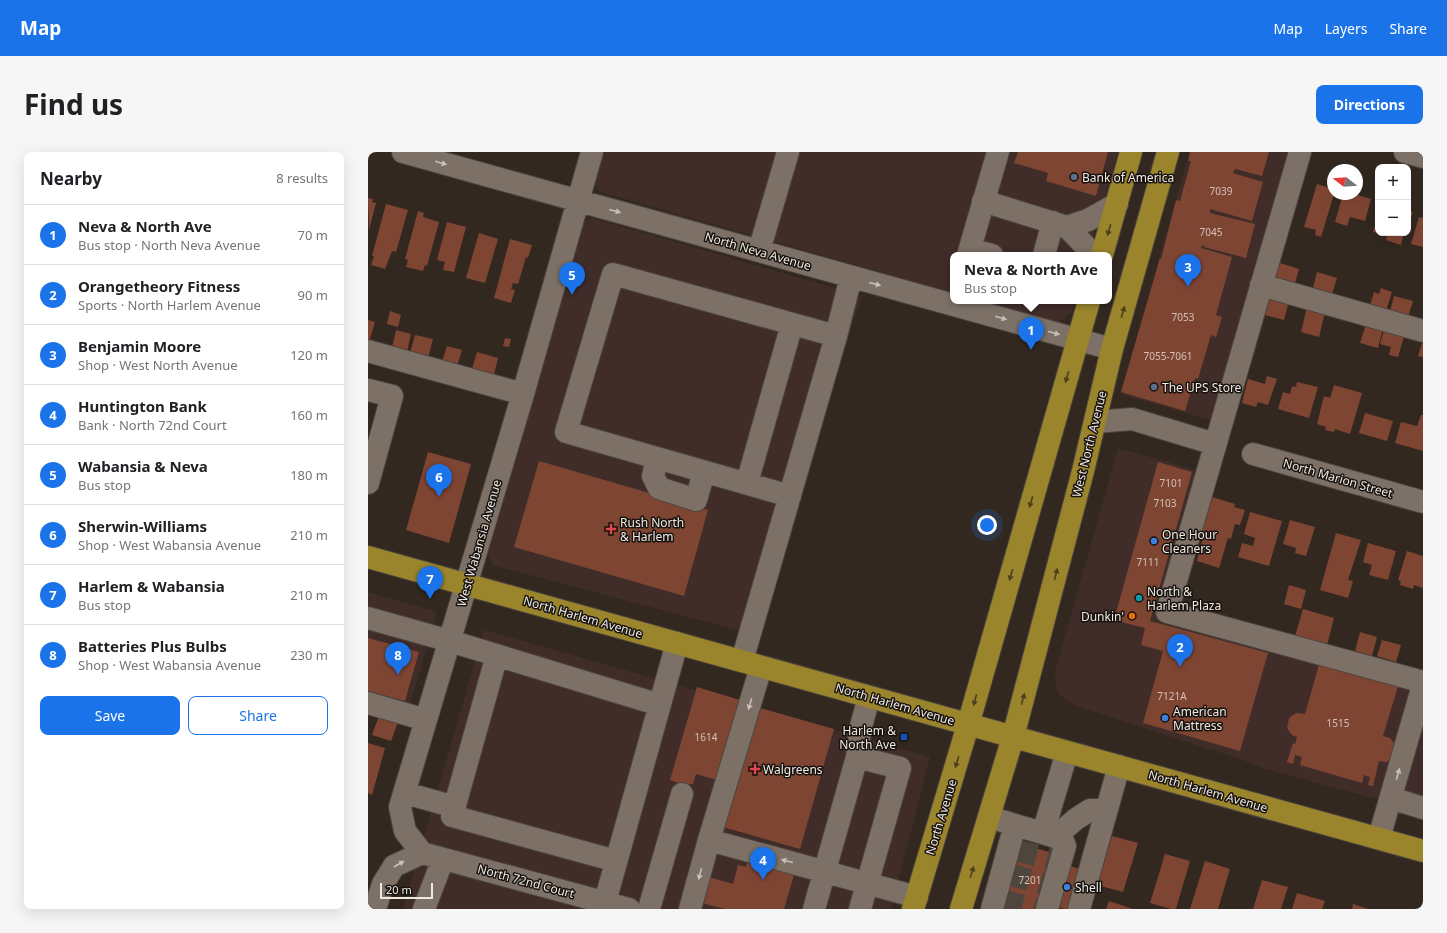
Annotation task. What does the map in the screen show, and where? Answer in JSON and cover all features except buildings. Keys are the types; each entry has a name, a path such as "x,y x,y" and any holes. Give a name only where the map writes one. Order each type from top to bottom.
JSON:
{"main road":[{"path":"1103,252 1131,152"},
{"name":"West North Avenue","path":"1013,737 1095,422 1112,349 1168,152"},
{"path":"968,725 1088,304"},
{"name":"North Harlem Avenue","path":"368,557 1423,851"},
{"name":"North Avenue","path":"915,903 968,725"},
{"path":"961,909 1013,737"}],"street":[{"name":"North Neva Avenue","path":"403,152 851,277 950,302"},
{"name":"West Wabansia Avenue","path":"422,853 405,831 400,807 450,641 592,152"},
{"path":"759,251 788,152"},
{"path":"969,252 998,152"},
{"path":"1300,152 1167,612 1423,682"},
{"path":"1405,152 1423,157"},
{"path":"983,201 1060,224 1088,220 1117,204"},
{"path":"1046,252 1060,224"},
{"path":"1060,224 1091,252"},
{"path":"790,496 566,432 613,274 836,336"},
{"path":"690,909 709,840 790,496 836,336 851,277"},
{"path":"1261,285 1423,331"},
{"name":"North Neva Avenue","path":"957,304 1112,349"},
{"path":"747,483 792,324"},
{"path":"368,351 522,394"},
{"path":"368,390 392,396 368,483"},
{"path":"1101,396 1132,419 1215,444"},
{"path":"1095,422 1132,419"},
{"name":"North Marion Street","path":"1253,454 1423,502"},
{"path":"657,458 653,476 659,488 696,500 704,472"},
{"path":"368,618 497,655 660,705"},
{"path":"605,902 677,643"},
{"path":"497,655 452,816 616,861"},
{"path":"1379,838 1423,685"},
{"path":"814,909 857,757 860,730 869,697"},
{"path":"368,704 426,720"},
{"path":"1049,835 1067,752"},
{"path":"857,757 900,768 860,909"},
{"path":"1079,909 1119,766"},
{"path":"405,793 454,807"},
{"path":"649,909 682,794"},
{"path":"1391,798 1423,808"},
{"path":"1049,835 1090,810 1106,810"},
{"path":"989,817 1064,841 1065,846 1053,883"},
{"path":"1004,877 1015,825"},
{"path":"709,840 867,882 915,903"},
{"path":"375,909 382,884 394,866 422,853"},
{"name":"North 72nd Court","path":"422,853 629,909"},
{"path":"427,908 443,859"}],"shaded area":[{"path":"604,152 1118,152 1089,252 950,252 950,292 598,191 595,184"},
{"path":"1190,152 1295,152 1217,422 1120,394"},
{"path":"592,218 862,296 760,636 492,565 488,555 583,223"},
{"path":"992,304 1074,304 1071,313 1057,323"},
{"name":"North & Harlem Plaza","path":"1118,448 1203,472 1162,614 1423,686 1423,812 1263,768 1240,759 1076,706 1061,696 1056,688 1055,672"},
{"path":"368,592 437,612 409,708 368,697"},
{"path":"484,630 930,757 891,909 403,909"}],"tunnel":[{"path":"1015,850 1058,861"},
{"path":"1008,874 1051,886"},
{"path":"1001,900 1034,909"}],"place":[{"name":"Bank of America","path":"1074,177"},
{"name":"Benjamin Moore","path":"1188,287"},
{"name":"Wabansia & Neva","path":"572,295"},
{"name":"Neva & North Ave","path":"1031,350"},
{"name":"The UPS Store","path":"1154,387"},
{"name":"Sherwin-Williams","path":"439,497"},
{"name":"Rush North & Harlem","path":"611,529"},
{"name":"One Hour Cleaners","path":"1154,541"},
{"name":"North & Harlem Plaza","path":"1139,598"},
{"name":"Harlem & Wabansia","path":"430,599"},
{"name":"Dunkin'","path":"1132,616"},
{"name":"Orangetheory Fitness","path":"1180,667"},
{"name":"Batteries Plus Bulbs","path":"398,675"},
{"name":"American Mattress","path":"1165,718"},
{"name":"Harlem & North Ave","path":"904,737"},
{"name":"Walgreens","path":"755,769"},
{"name":"Huntington Bank","path":"763,880"},
{"name":"Shell","path":"1067,887"}]}
